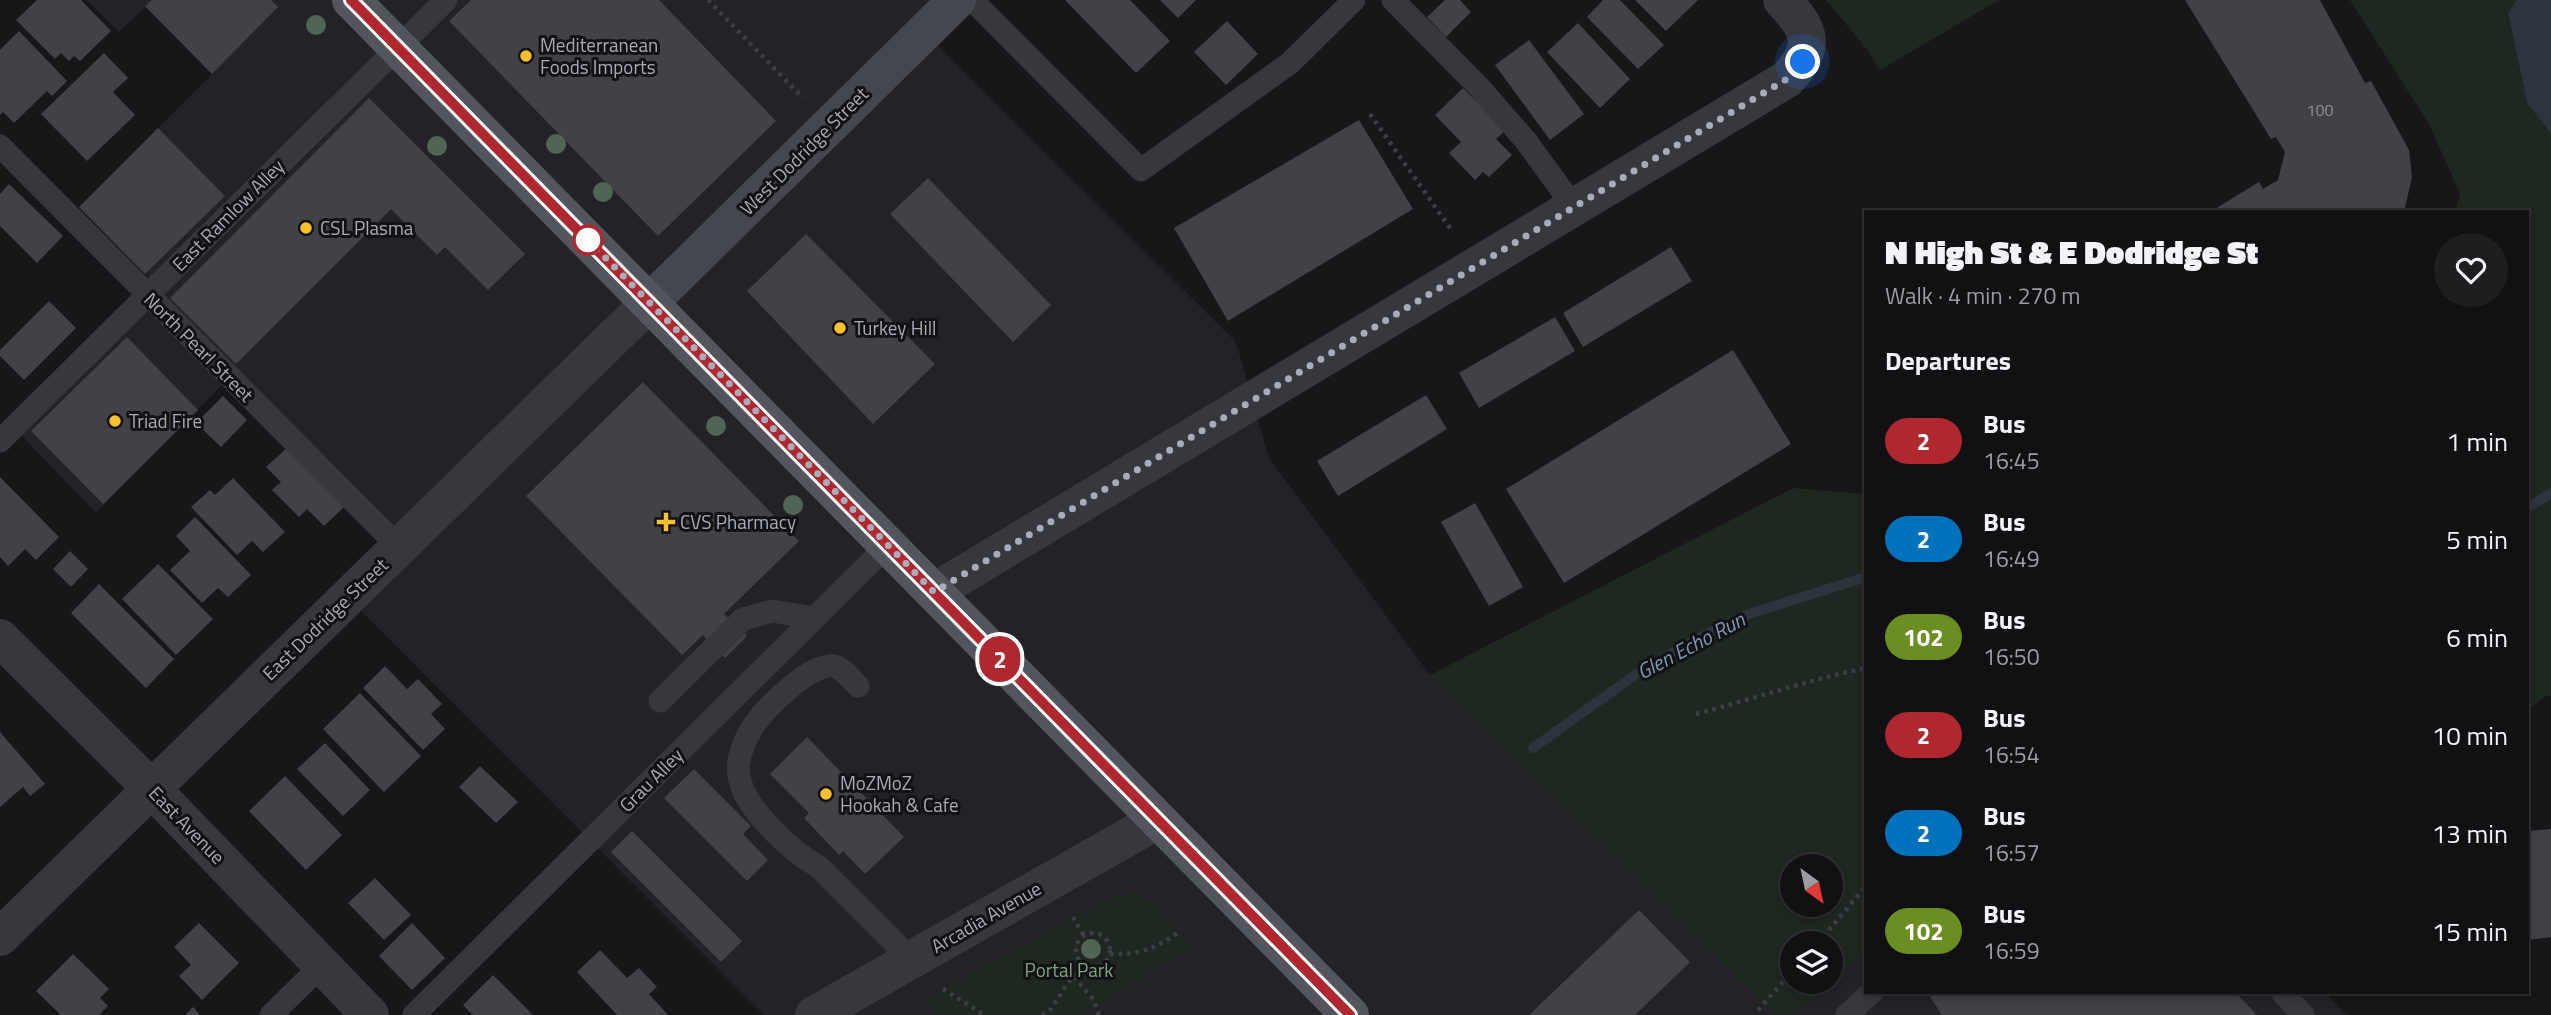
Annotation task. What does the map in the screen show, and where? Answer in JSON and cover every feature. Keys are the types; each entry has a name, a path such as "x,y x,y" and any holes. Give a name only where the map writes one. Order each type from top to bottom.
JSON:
{"main road":[{"path":"351,0 1350,1015"},
{"name":"West Dodridge Street","path":"650,302 957,0"}],"street":[{"path":"934,592 1787,79 1803,62 1807,40 1803,24 1782,0"},
{"name":"East Dodridge Street","path":"0,937 650,302"},
{"name":"East Avenue","path":"0,638 152,789 370,1015"},
{"name":"Arcadia Avenue","path":"814,1015 1158,820"}],"lane":[{"name":"East Ramlow Alley","path":"0,441 446,0"},
{"path":"972,0 1141,170 1290,63 1354,0"},
{"path":"1393,0 1526,141 1574,207"},
{"name":"North Pearl Street","path":"0,146 399,547"},
{"name":"Grau Alley","path":"414,1015 888,545"},
{"path":"660,701 743,620 772,611 814,618"},
{"path":"859,686 840,668 831,665 804,677 786,691 755,723 740,758 739,777 757,812 801,856 819,867 912,960"},
{"path":"271,1015 322,965"},
{"path":"1847,1015 1870,994"},
{"path":"2283,994 2303,1015"}],"path":[{"path":"708,0 806,101"},
{"path":"1370,114 1452,231"},
{"path":"1696,714 1755,699 1826,676 1864,668"},
{"path":"1828,931 1864,888"},
{"path":"1073,917 1084,936"},
{"path":"1110,954 1137,954 1152,950 1178,933"},
{"path":"1095,934 1108,943 1110,954 1100,966 1089,967 1077,956 1076,950 1080,939 1095,934"},
{"path":"1042,1015 1051,1010 1084,964"},
{"path":"1074,977 1093,999 1099,1015"},
{"path":"1758,1010 1780,985"},
{"path":"943,989 984,1015"}],"shaded area":[{"path":"86,0 983,0 938,46 1236,342 1269,458 1430,675 1775,1015 764,1015 343,593 390,550 228,379 96,513 19,433 164,292 79,207 212,74 145,7 119,32"},
{"path":"2516,0 2551,0 2551,134 2527,103 2508,13"},
{"path":"1864,953 1864,994 2327,994 2346,1015 1795,1015 1818,994 1843,994 1843,972"}],"green space":[{"path":"1826,0 1999,0 1880,70 1869,52"},
{"path":"2350,0 2516,0 2508,14 2527,103 2551,134 2551,696 2546,696 2529,709 2529,210 2456,210 2460,194 2430,126"},
{"path":"1793,488 1864,494 1864,954 1843,972 1843,931 1780,931 1780,994 1819,994 1795,1015 1775,1015 1430,675"},
{"name":"Portal Park","path":"1135,894 1148,901 1192,947 1081,1015 933,1015 924,1000 1114,895"}],"building":[{"path":"37,0 81,0 111,31 80,61 74,56 69,61 61,53 55,59 16,20"},
{"path":"152,0 271,0 278,7 212,74 145,6"},
{"path":"471,0 659,0 776,121 658,236 449,21"},
{"path":"1065,0 1130,0 1170,41 1136,73"},
{"path":"1160,0 1196,0 1178,18"},
{"path":"1445,0 1460,0 1471,12 1446,37 1427,17"},
{"path":"1603,0 1620,0 1664,45 1638,69 1587,17"},
{"path":"1635,0 1698,0 1666,31"},
{"path":"2185,0 2320,0 2365,83 2371,81 2409,150 2412,177 2404,210 2213,210 2259,182 2263,189 2278,180 2285,152 2276,137 2271,139"},
{"path":"1227,21 1258,54 1226,85 1194,52"},
{"path":"1578,23 1630,79 1600,108 1547,52"},
{"path":"19,31 67,81 52,96 47,91 14,123 3,112 0,115 0,50"},
{"path":"1529,40 1584,114 1550,140 1495,65"},
{"path":"104,53 128,78 113,92 135,115 87,161 41,114"},
{"path":"1463,88 1505,131 1496,139 1512,155 1489,177 1483,172 1475,180 1449,153 1461,142 1435,115"},
{"name":"CSL Plasma","path":"369,98 525,254 488,290 445,247 437,255 391,209 236,364 170,298"},
{"path":"1359,120 1413,209 1228,321 1174,228"},
{"path":"158,128 225,196 145,274 79,207"},
{"path":"928,178 1051,305 1013,342 890,214"},
{"path":"9,184 63,236 37,263 0,226 0,194"},
{"name":"Turkey Hill","path":"806,234 935,364 873,424 747,291"},
{"path":"1671,247 1692,281 1583,347 1563,313"},
{"path":"49,301 76,328 24,380 0,356 0,350"},
{"path":"1555,317 1575,351 1479,408 1459,373"},
{"name":"Triad Fire","path":"127,337 198,410 103,504 31,431"},
{"path":"1733,350 1791,444 1564,583 1506,489"},
{"name":"CVS Pharmacy","path":"643,382 799,541 724,614 747,636 725,658 703,635 682,655 526,496"},
{"path":"1426,395 1447,429 1338,496 1317,461"},
{"path":"223,396 247,420 221,447 196,423"},
{"path":"287,448 344,507 324,526 307,509 299,517 272,490 281,482 266,467"},
{"path":"0,477 59,537 36,560 25,549 8,566 0,557"},
{"path":"233,478 285,532 263,552 252,541 237,555 191,507 210,490 215,495"},
{"path":"1475,503 1523,587 1489,606 1441,522"},
{"path":"195,517 251,575 228,597 218,588 202,603 170,570 190,551 176,536"},
{"path":"70,551 88,569 71,587 53,569"},
{"path":"158,564 213,619 176,655 122,599"},
{"path":"99,584 174,659 146,688 71,613"},
{"path":"385,666 407,689 418,679 442,704 431,714 445,729 423,750 363,688"},
{"path":"360,693 421,756 384,792 323,729"},
{"path":"0,732 45,784 30,796 23,787 0,807"},
{"name":"MoZMoZ Hookah & Cafe","path":"807,737 904,837 865,874 843,851 839,855 804,818 809,813 770,774"},
{"path":"325,743 370,790 343,816 297,769"},
{"path":"480,766 518,802 496,823 459,787"},
{"path":"694,769 751,826 743,834 768,860 747,881 664,798"},
{"path":"285,776 342,835 306,870 249,811"},
{"path":"2551,829 2551,937 2529,940 2529,831"},
{"path":"632,831 742,941 721,962 611,852"},
{"path":"375,878 411,915 384,940 348,903"},
{"path":"1639,910 1690,962 1635,1015 1529,1015"},
{"path":"199,923 239,963 202,1000 179,976 191,965 174,947"},
{"path":"412,923 445,958 412,990 379,956"},
{"path":"600,950 627,978 639,968 657,987 649,994 668,1015 617,1015 577,972"},
{"path":"73,954 109,989 100,998 108,1006 99,1015 61,1015 36,991"},
{"path":"493,975 533,1015 473,1015 463,1005"},
{"path":"1928,994 2237,994 2257,1015 1942,1015"},
{"path":"193,1007 200,1015 185,1015"}],"waterway":[{"name":"Glen Echo Run","path":"2529,507 2551,493"},
{"name":"Glen Echo Run","path":"1533,748 1635,675 1693,641 1746,615 1864,578"}],"bus line":[{"name":"2","path":"351,0 1350,1015"}],"place":[{"name":"Mediterranean Foods Imports","path":"526,56"},
{"name":"CSL Plasma","path":"306,228"},
{"name":"Turkey Hill","path":"840,328"},
{"name":"Triad Fire","path":"115,421"},
{"name":"CVS Pharmacy","path":"666,522"},
{"name":"MoZMoZ Hookah & Cafe","path":"826,794"}],"route":[{"path":"588,240 934,592 1787,79 1803,62"}]}
